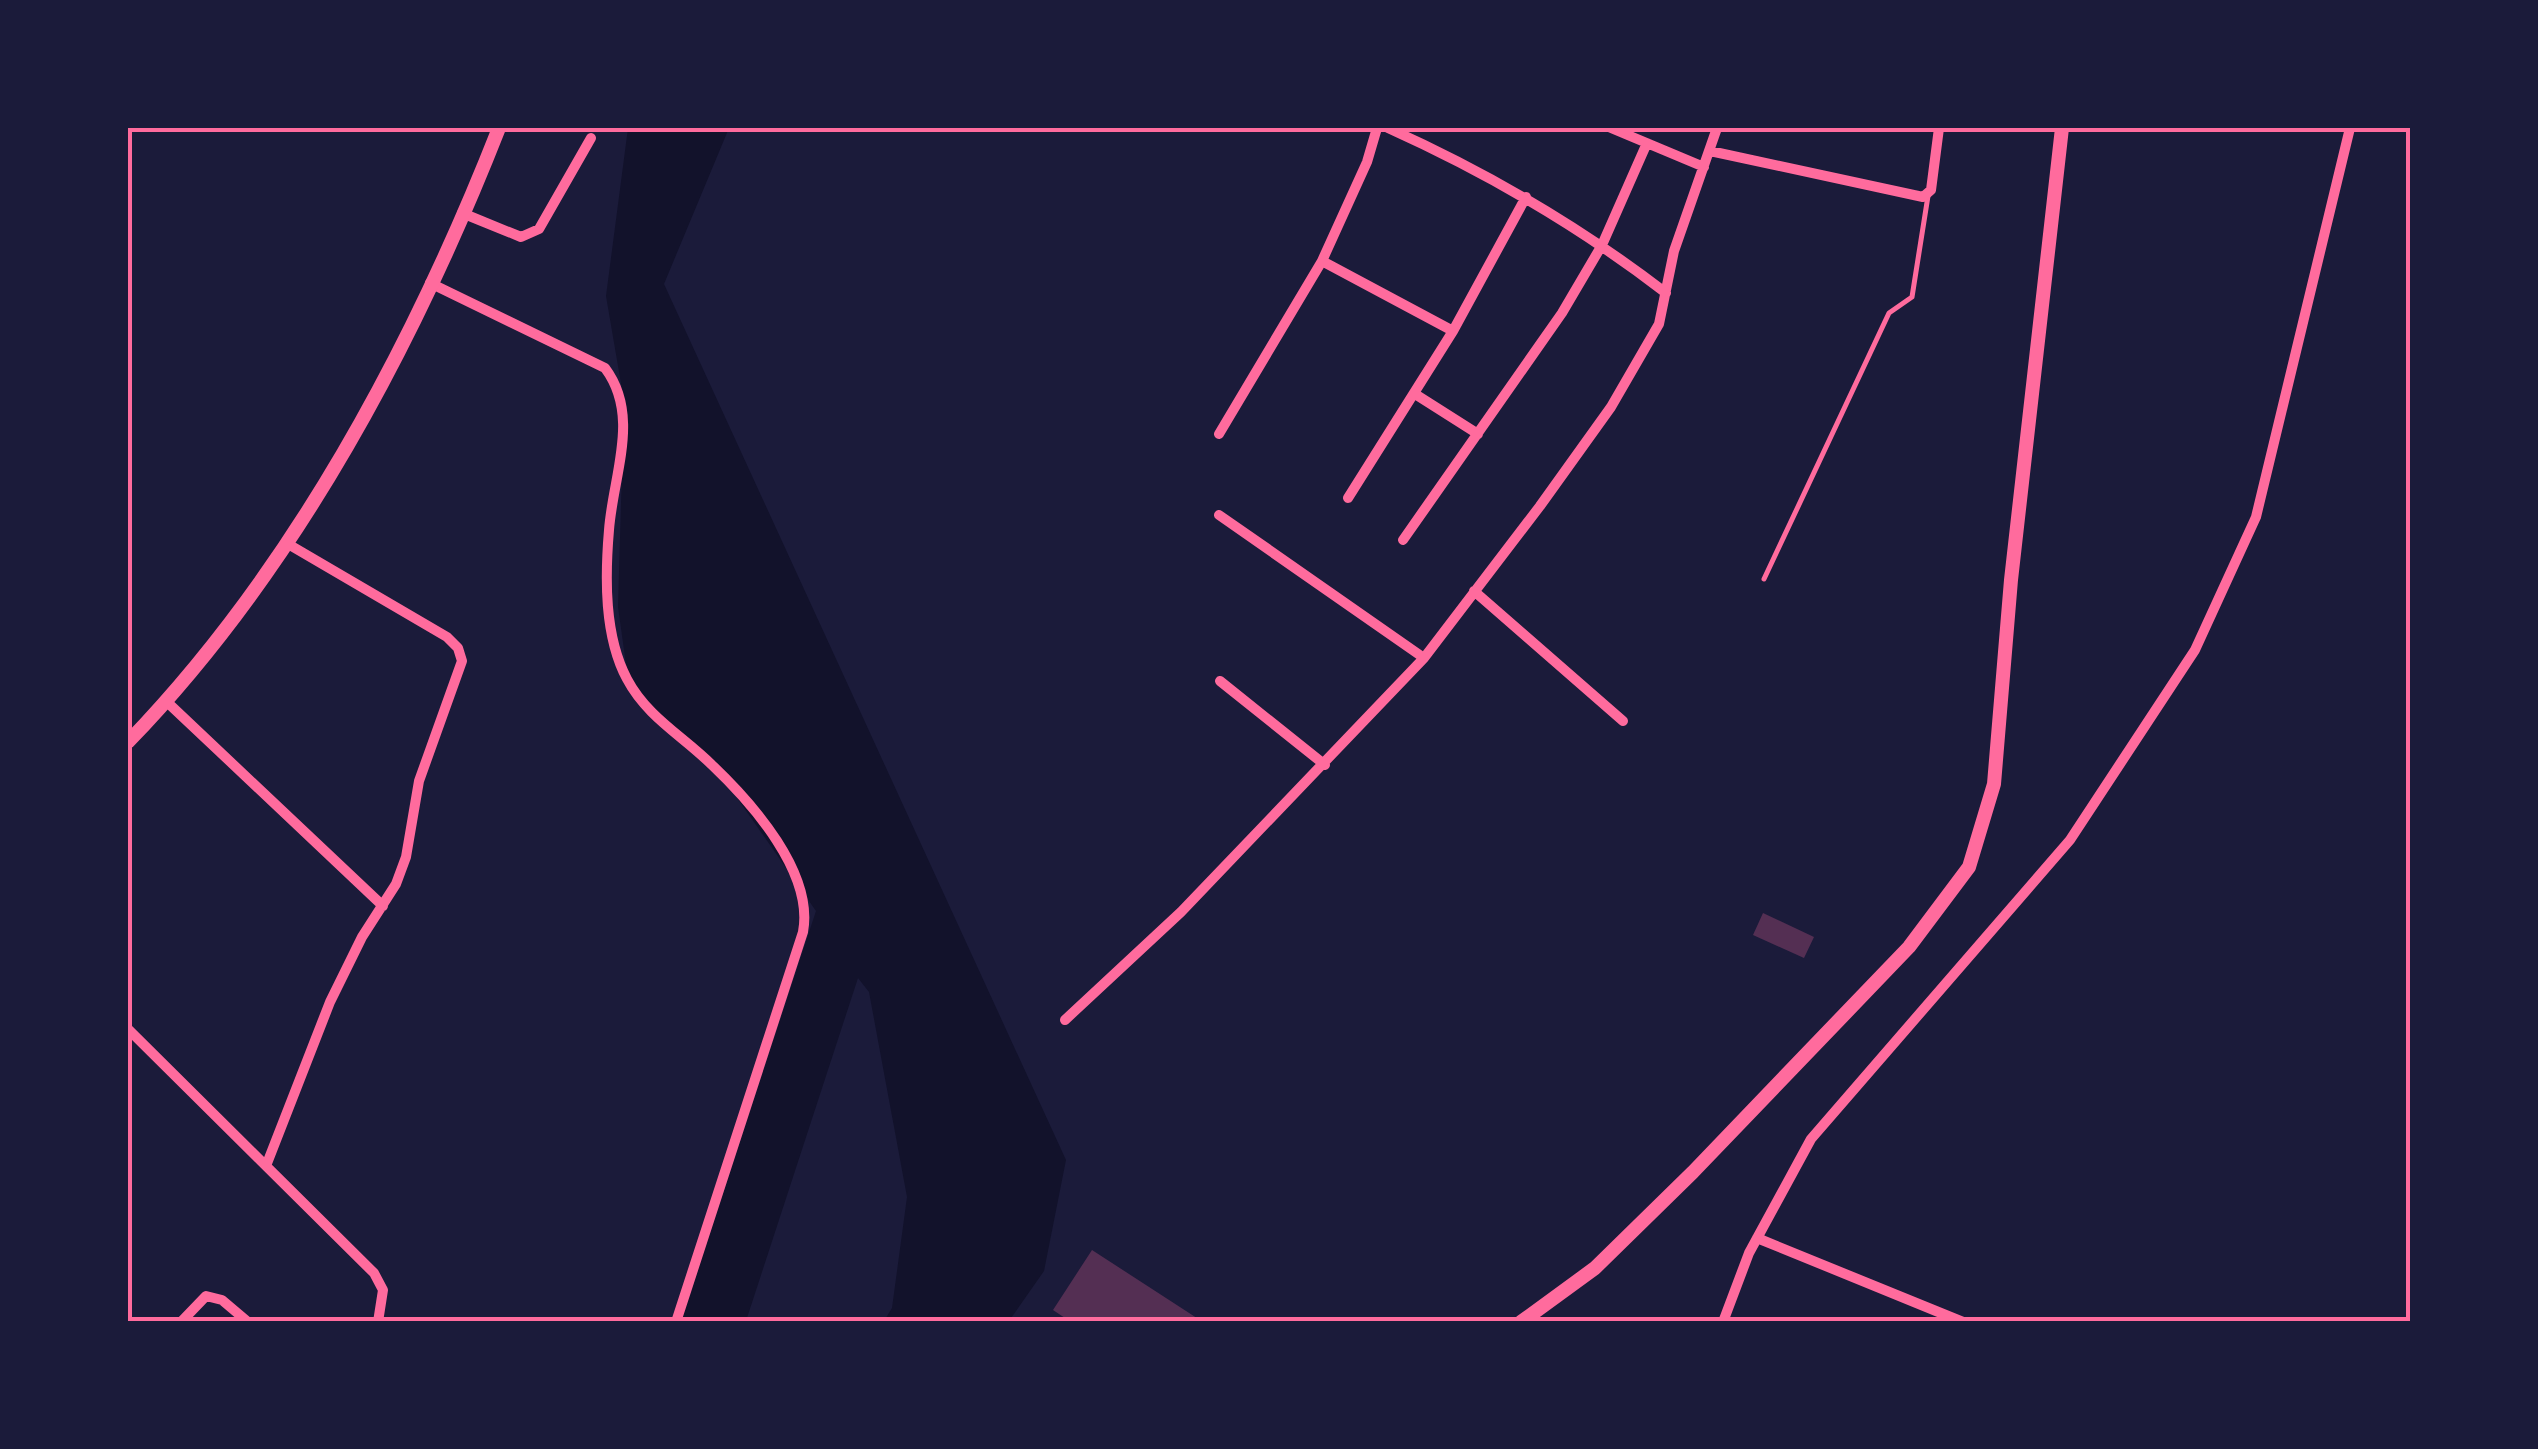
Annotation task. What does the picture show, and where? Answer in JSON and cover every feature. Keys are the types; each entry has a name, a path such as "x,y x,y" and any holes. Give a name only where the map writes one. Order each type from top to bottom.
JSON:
{"street":[{"path":"128,742 167,702 257,590 288,544 342,453 430,283 499,128"},
{"path":"1219,434 1322,261 1367,162 1377,128"},
{"path":"1388,128 1526,197 1666,293"},
{"path":"1610,128 1704,167"},
{"path":"1065,1020 1180,912 1424,658 1611,407 1659,324 1674,252 1717,128"},
{"path":"1710,151 1786,170 1928,196 1939,128"},
{"path":"1521,1322 1595,1268 1681,1185 1909,947 1969,867 1994,784 2011,580 2062,128"},
{"path":"1723,1322 1757,1238 1810,1139 2070,840 2195,650 2256,518 2350,128"},
{"path":"462,213 520,236 530,236 539,229 591,138"},
{"path":"1403,540 1552,329 1602,246 1647,143"},
{"path":"1348,498 1415,394 1526,197"},
{"path":"1322,261 1452,331"},
{"path":"430,283 594,362 620,388 624,414 609,528 607,590 613,641 626,678 647,709 711,764 741,797 795,870 804,890 807,911 803,932 676,1322"},
{"path":"1415,394 1478,434"},
{"path":"1218,515 1424,658"},
{"path":"266,1166 330,1002 406,857 419,781 462,661 458,648 447,637 288,544"},
{"path":"1474,591 1623,721"},
{"path":"1220,682 1325,765"},
{"path":"167,702 382,906"},
{"path":"128,1029 374,1273 382,1290 378,1322"},
{"path":"1757,1238 1963,1322"},
{"path":"180,1322 198,1301 213,1296 248,1322"}],"lane":[{"path":"1764,579 1889,313 1912,297 1928,196"}],"shaded area":[{"path":"628,128 729,128 664,284 1066,1160 1044,1271 1009,1321 884,1321 892,1308 907,1197 869,992 858,978 746,1321 681,1321 816,911 726,782 630,693 618,607 624,401 606,296"}],"building":[{"path":"1763,913 1814,937 1804,958 1753,935"},
{"path":"1092,1250 1203,1322 1071,1322 1053,1310"}]}
